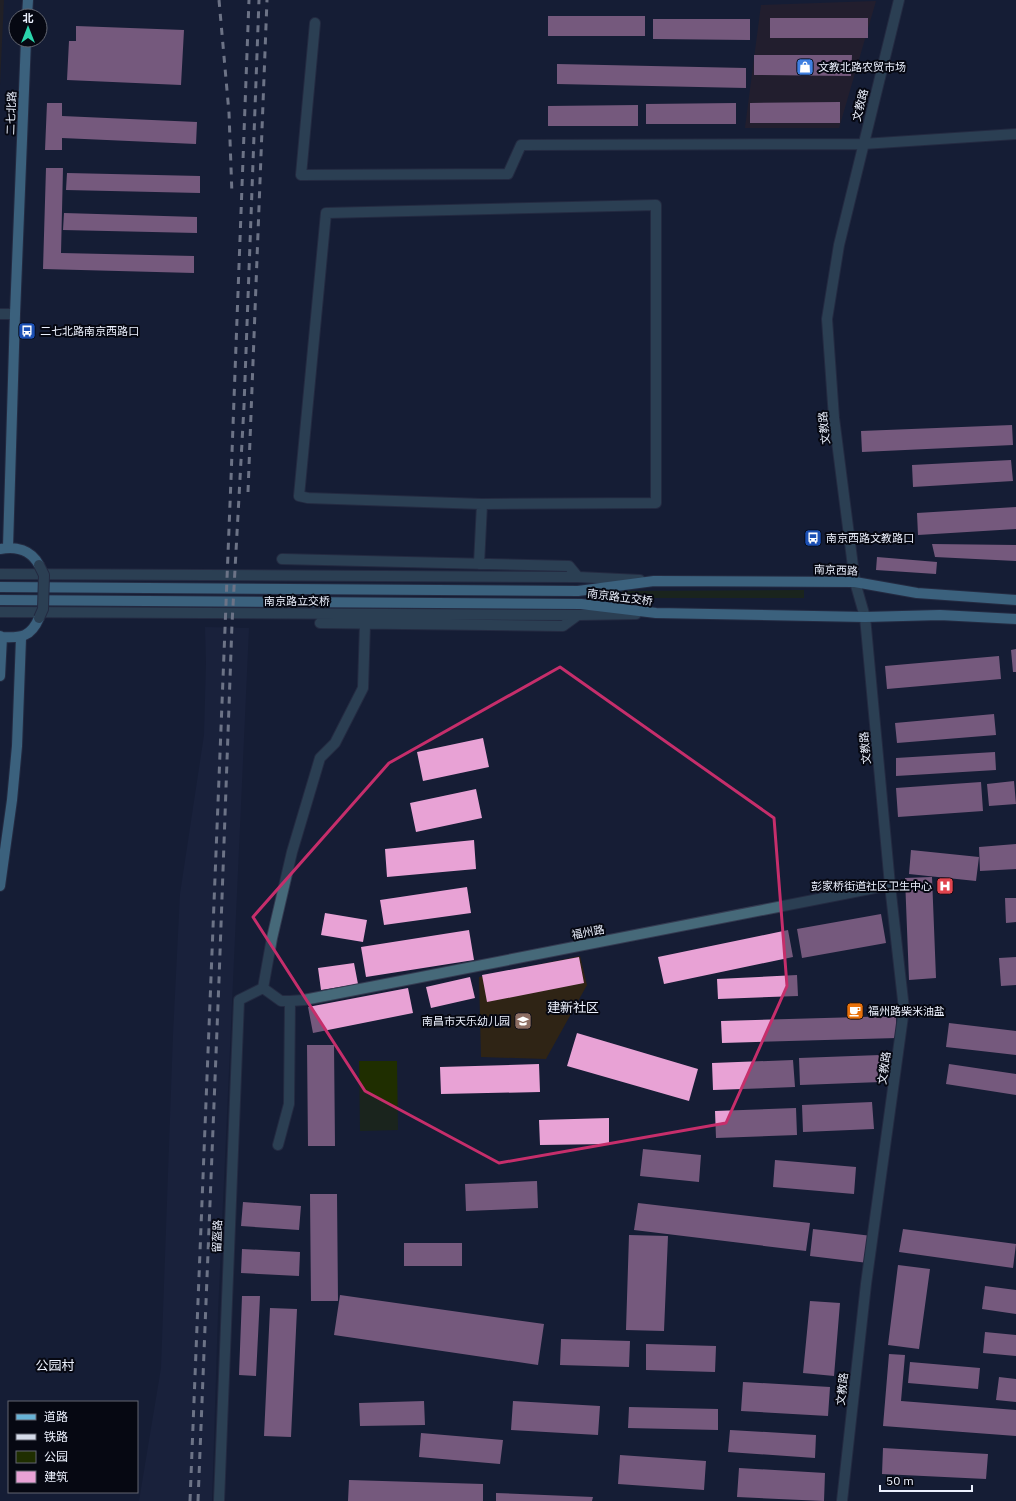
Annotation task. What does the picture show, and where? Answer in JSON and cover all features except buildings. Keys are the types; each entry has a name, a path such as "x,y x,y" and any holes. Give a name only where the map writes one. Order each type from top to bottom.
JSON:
{"main road":[{"name":"二七北路","path":"4,548 26,48"},
{"path":"4,548 26,551 36,559 39,565"},
{"name":"南京西路","path":"654,581 855,582 917,593 1016,600"},
{"name":"南京路立交桥","path":"0,587 578,591 654,581"},
{"name":"南京路立交桥","path":"0,600 581,604 656,613"},
{"path":"656,613 940,616 1016,619"},
{"path":"0,676 1,637 21,638 35,627 39,618"},
{"path":"0,886 12,800 17,746 21,638"}],"street":[{"name":"文教路","path":"842,1501 866,1284 904,1009 890,885 865,616 855,582 834,418 827,320 839,245 899,0"},
{"path":"315,23 301,175 508,174 521,145 863,144 1016,134"},
{"path":"656,205 656,503 482,504 308,498 299,496 326,213 656,205"},
{"path":"0,314 15,314"},
{"path":"480,564 482,504"},
{"path":"282,559 569,566 578,577"},
{"path":"39,565 44,575 43,609 39,618"},
{"name":"南京路立交桥","path":"0,574 578,577 654,581"},
{"name":"南京路立交桥","path":"0,612 578,615 656,613"},
{"path":"320,623 563,626 578,615"},
{"path":"278,1145 289,1104 290,1002 281,1001 263,988 272,938 292,852 320,758 335,743 363,688 365,624"},
{"name":"福州路","path":"290,1002 890,885"},
{"name":"留盔路","path":"219,1501 239,1000 263,988"}],"highlighted area":[{"path":"560,667 774,818 787,986 726,1123 499,1163 365,1091 253,917 389,763"}],"shaded area":[{"path":"0,0 4,0 0,85"},
{"name":"文教北路农贸市场","path":"876,1 839,128 745,128 761,5"},
{"path":"205,627 249,628 218,1312 212,1501 139,1501 161,1368 173,1035 180,894 204,735 206,663"},
{"name":"南昌市天乐幼儿园","path":"580,956 587,985 546,1059 481,1057 479,977"}],"green space":[{"path":"804,590 804,598 622,598 622,591"},
{"path":"359,1061 397,1061 398,1130 360,1131"}],"railway":[{"path":"219,0 229,113 232,195"},
{"path":"190,1501 249,0"},
{"path":"198,1501 232,624 244,406 259,0"},
{"path":"248,492 267,0"}],"place":[{"name":"文教北路农贸市场","path":"805,67"},
{"name":"二七北路南京西路口","path":"27,331"},
{"name":"南京西路文教路口","path":"813,538"},
{"name":"彭家桥街道社区卫生中心","path":"945,886"},
{"name":"福州路柴米油盐","path":"855,1011"},
{"name":"南昌市天乐幼儿园","path":"523,1021"}],"district":[{"name":"建新社区","path":"573,1007"},
{"name":"公园村","path":"55,1365"}]}
